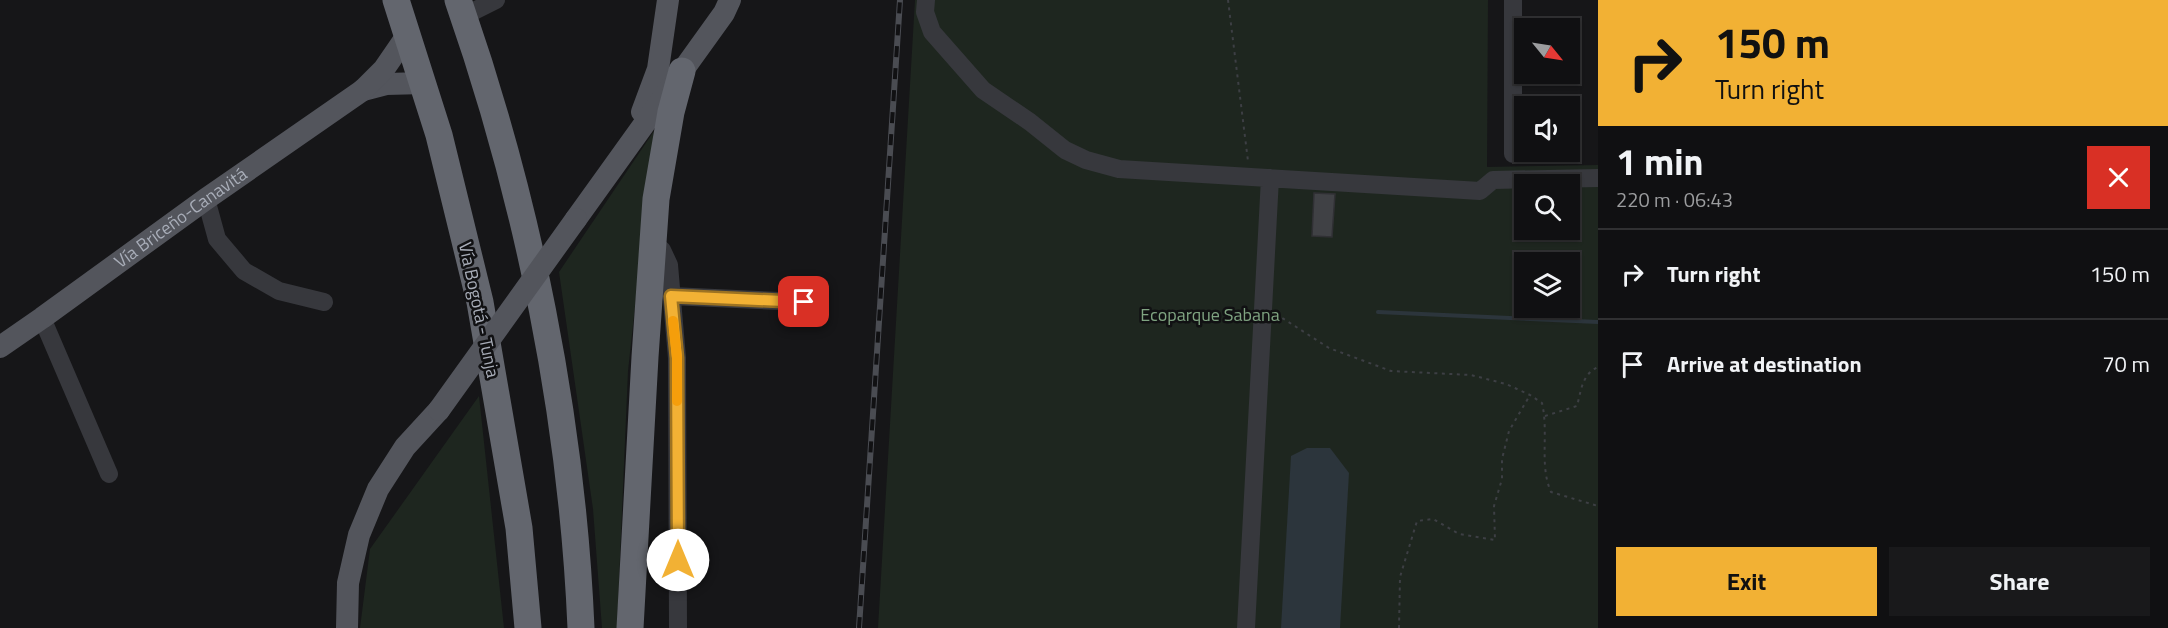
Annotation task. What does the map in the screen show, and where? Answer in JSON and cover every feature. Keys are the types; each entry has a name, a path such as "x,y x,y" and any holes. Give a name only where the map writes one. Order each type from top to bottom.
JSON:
{"highway":[{"name":"Vía Bogotá - Tunja","path":"396,0 439,135 480,302 519,528 528,628"},
{"path":"461,8 503,145 530,255 558,393 578,555 581,628"},
{"path":"630,628 652,242 662,155 682,71"}],"main road":[{"path":"618,160 618,148 636,123 650,94 660,58 668,0"},
{"path":"346,628 348,583 357,544 378,489 405,447 439,410 625,153 724,13 730,0"},
{"path":"363,90 388,64 408,34"},
{"path":"363,90 398,83 424,82"},
{"name":"Vía Briceño-Canavitá","path":"0,347 363,90"}],"street":[{"path":"461,8 496,0"},
{"path":"926,0 925,12 932,32 983,90 1030,122 1065,150 1086,160 1119,169 1480,191 1493,180 1598,178"},
{"path":"1513,0 1513,154"},
{"path":"1246,628 1270,178"},
{"path":"206,199 217,239 244,271 279,291 324,302"},
{"path":"652,242 662,250 669,265 677,358 678,628"},
{"path":"671,296 804,302"},
{"path":"42,318 109,474"}],"path":[{"path":"1228,0 1249,176"},
{"path":"1263,306 1329,348 1391,371 1471,375 1506,384 1530,395 1542,404 1545,416 1545,480 1551,492 1598,506"},
{"path":"1545,416 1577,406 1583,381 1590,370 1598,367"},
{"path":"1399,628 1400,577 1417,521 1433,519 1459,534 1495,540 1494,506 1502,479 1502,459 1509,431 1530,395"}],"green space":[{"name":"Ecoparque Sabana","path":"915,0 1488,0 1487,167 1598,165 1598,628 878,628"},
{"path":"654,131 628,371 617,628 602,628 593,509 559,272"},
{"path":"479,396 504,628 360,628 370,549"}],"shaded area":[{"path":"1307,448 1330,448 1349,473 1340,628 1281,628 1291,456"}],"building":[{"path":"1314,193 1335,194 1332,237 1312,236"}],"waterway":[{"path":"1378,312 1598,322"}],"railway":[{"path":"859,628 900,0"}],"slow traffic":[{"path":"673,321 677,358 677,401"}],"route":[{"path":"678,560 677,358 671,296 804,302"}]}
